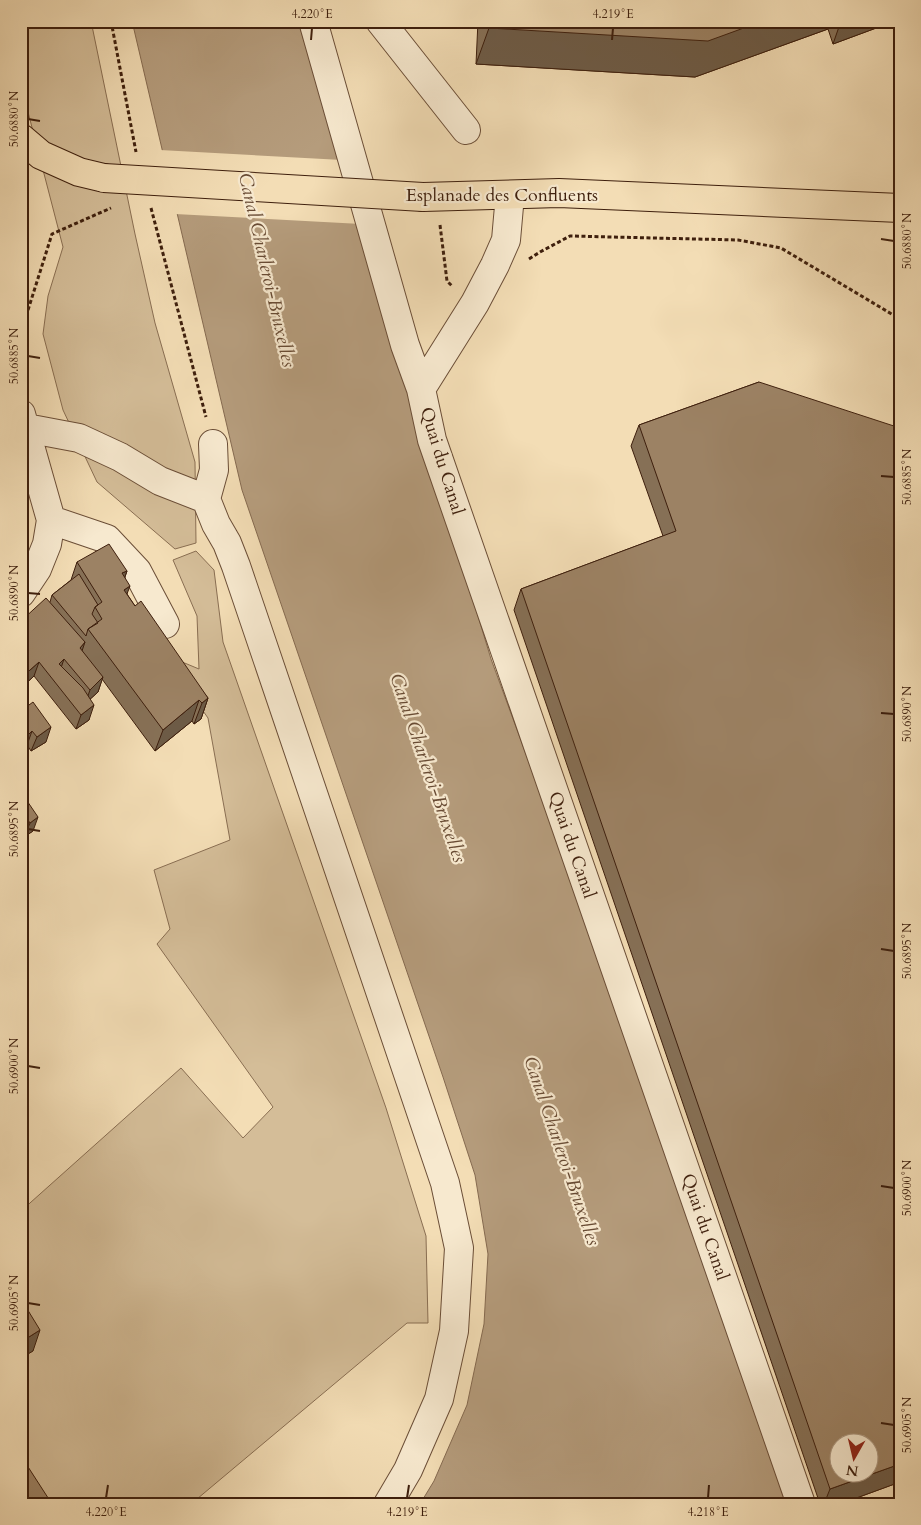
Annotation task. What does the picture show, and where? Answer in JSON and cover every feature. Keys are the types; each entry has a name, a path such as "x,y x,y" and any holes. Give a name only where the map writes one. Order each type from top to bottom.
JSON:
{"main road":[{"name":"Esplanade des Confluents","path":"22,145 78,172 104,178 422,197 560,193 900,208"}],"street":[{"path":"313,21 405,345 421,389"},
{"path":"380,21 466,130"},
{"name":"Quai du Canal","path":"510,195 506,240 495,265 421,389 432,440 801,1504"},
{"path":"24,421 79,438 120,457 160,480 206,499"},
{"path":"22,592 37,569 47,544 51,520 24,421"},
{"path":"213,444 214,470 206,499 236,566 439,1164 459,1248 454,1331 439,1399 408,1470 388,1504"},
{"path":"51,520 107,539 137,571 165,624"}],"path":[{"path":"110,21 138,161"},
{"path":"21,345 24,345 22,329 52,234 112,208"},
{"path":"151,208 213,444"},
{"path":"440,220 448,281 459,293 474,302"},
{"path":"527,260 570,236 738,240 781,248 900,319"}],"shaded area":[{"path":"21,21 91,21 155,323 195,462 196,543 175,549 97,482 63,410 43,334 48,296 63,247 21,85"},
{"path":"196,551 214,570 223,642 386,1108 426,1236 428,1323 407,1323 191,1504 31,1504 21,1489 21,1358 33,1351 21,1315 21,1211 181,1068 243,1138 273,1107 157,944 170,929 154,870 230,840 208,718 163,654 199,669 197,616 173,560"}],"water":[{"name":"Canal Charleroi-Bruxelles","path":"132,21 298,21 491,659 616,999 787,1504 420,1504 434,1481 467,1405 484,1324 488,1254 475,1175 242,490"}],"pier":[{"path":"160,150 342,160 361,224 175,214"}],"building":[{"path":"489,21 763,21 708,41 489,28"},
{"path":"759,382 900,428 900,1464 878,1472 878,1432 828,1432 828,1482 850,1482 830,1489 521,589 676,531 639,425"},
{"path":"109,544 127,571 122,573 130,586 124,590 135,606 141,601 208,698 202,703 199,700 163,730 88,629 102,619 95,607 102,602 77,562"},
{"path":"79,574 98,605 92,614 98,623 88,629 86,636 52,595"},
{"path":"46,598 85,642 80,648 103,677 90,690 64,659 59,664 83,688 94,705 81,715 39,662 21,678 21,621"},
{"path":"33,702 51,727 37,737 32,731 27,736 21,728 21,711"},
{"path":"21,792 38,817 30,823 21,810"},
{"path":"21,1299 40,1330 21,1342"},
{"path":"21,1456 52,1504 21,1504"}]}
